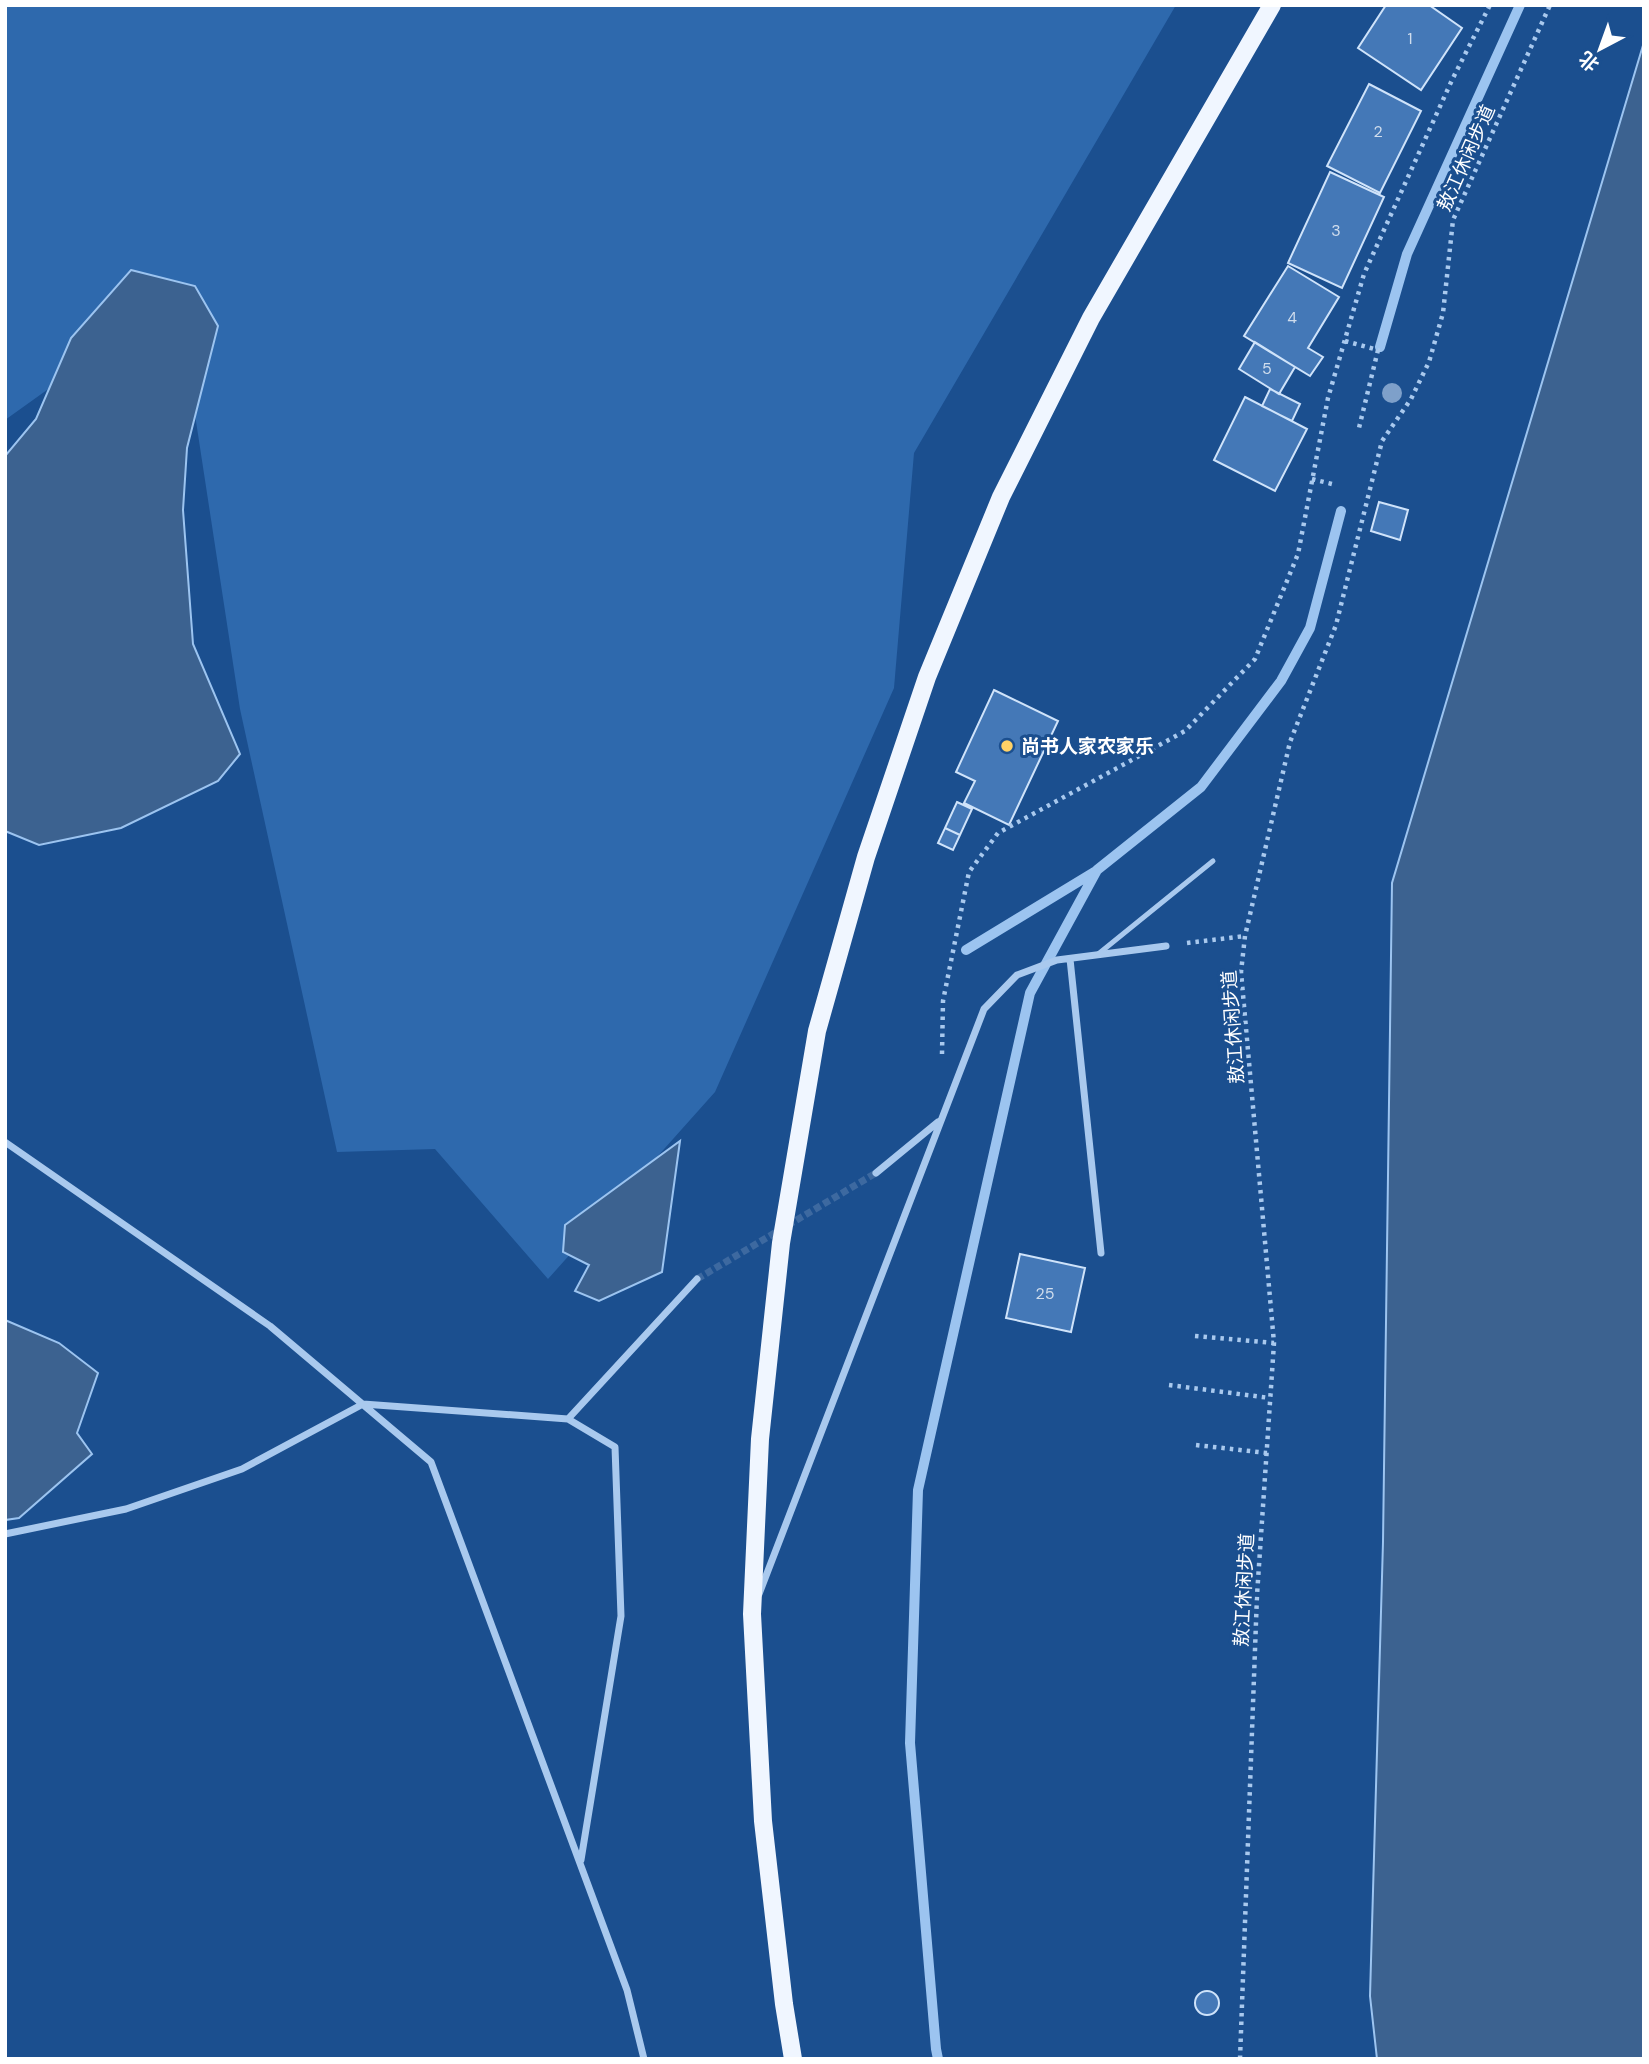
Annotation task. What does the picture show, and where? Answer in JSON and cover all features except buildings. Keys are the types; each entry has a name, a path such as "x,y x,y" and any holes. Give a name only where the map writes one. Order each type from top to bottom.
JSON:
{"main road":[{"path":"793,2059 763,1821 752,1615 761,1438 781,1242 817,1031 866,857 927,677 1001,497 1091,318 1272,5"}],"street":[{"path":"752,1615 984,1009 1017,975 1057,960 1166,946"},
{"path":"1070,959 1101,1254"},
{"path":"876,1173 940,1121"},
{"path":"5,1142 270,1326 431,1462 627,1990 644,2059"},
{"path":"568,1419 697,1279"},
{"path":"5,1534 126,1509 242,1469 363,1404 568,1419 615,1447 621,1616 580,1864"}],"lane":[{"path":"1097,955 1213,861"}],"path":[{"path":"941,1068 943,1001 970,872 998,833 1185,731 1255,659 1298,554 1328,398 1364,274 1452,80 1490,5"},
{"name":"敖江休闲步道","path":"1240,2059 1257,1595 1274,1343 1241,972 1245,936 1290,742 1336,625 1382,441 1410,399 1432,350 1443,313 1453,220 1550,5"},
{"path":"1345,341 1378,350 1358,432"},
{"path":"1312,479 1336,485"},
{"path":"1166,946 1245,936"},
{"path":"1195,1336 1274,1343"},
{"path":"1169,1385 1270,1398"},
{"path":"1196,1445 1266,1452"}],"shaded area":[{"path":"5,5 1176,5 914,453 894,688 715,1092 548,1279 435,1149 337,1152 240,709 177,297 5,420"},
{"path":"1644,42 1644,2059 1377,2059 1370,1996 1383,1542 1392,883"},
{"path":"131,270 195,286 218,326 187,448 183,510 193,644 240,754 218,781 121,828 39,845 5,831 5,456 36,419 71,338"},
{"path":"680,1141 662,1272 599,1301 575,1291 589,1265 563,1252 565,1225"},
{"path":"5,1320 59,1343 98,1373 77,1433 92,1454 19,1518 5,1520"}],"waterway":[{"path":"1380,347 1407,254 1520,5"},
{"path":"938,2059 910,1743 918,1490 1030,993 1097,870 1201,787 1281,681 1310,628 1341,511"},
{"path":"966,950 1096,871"}],"tunnel":[{"path":"697,1279 876,1173"}],"place":[{"name":"尚书人家农家乐","path":"1007,746"}]}
